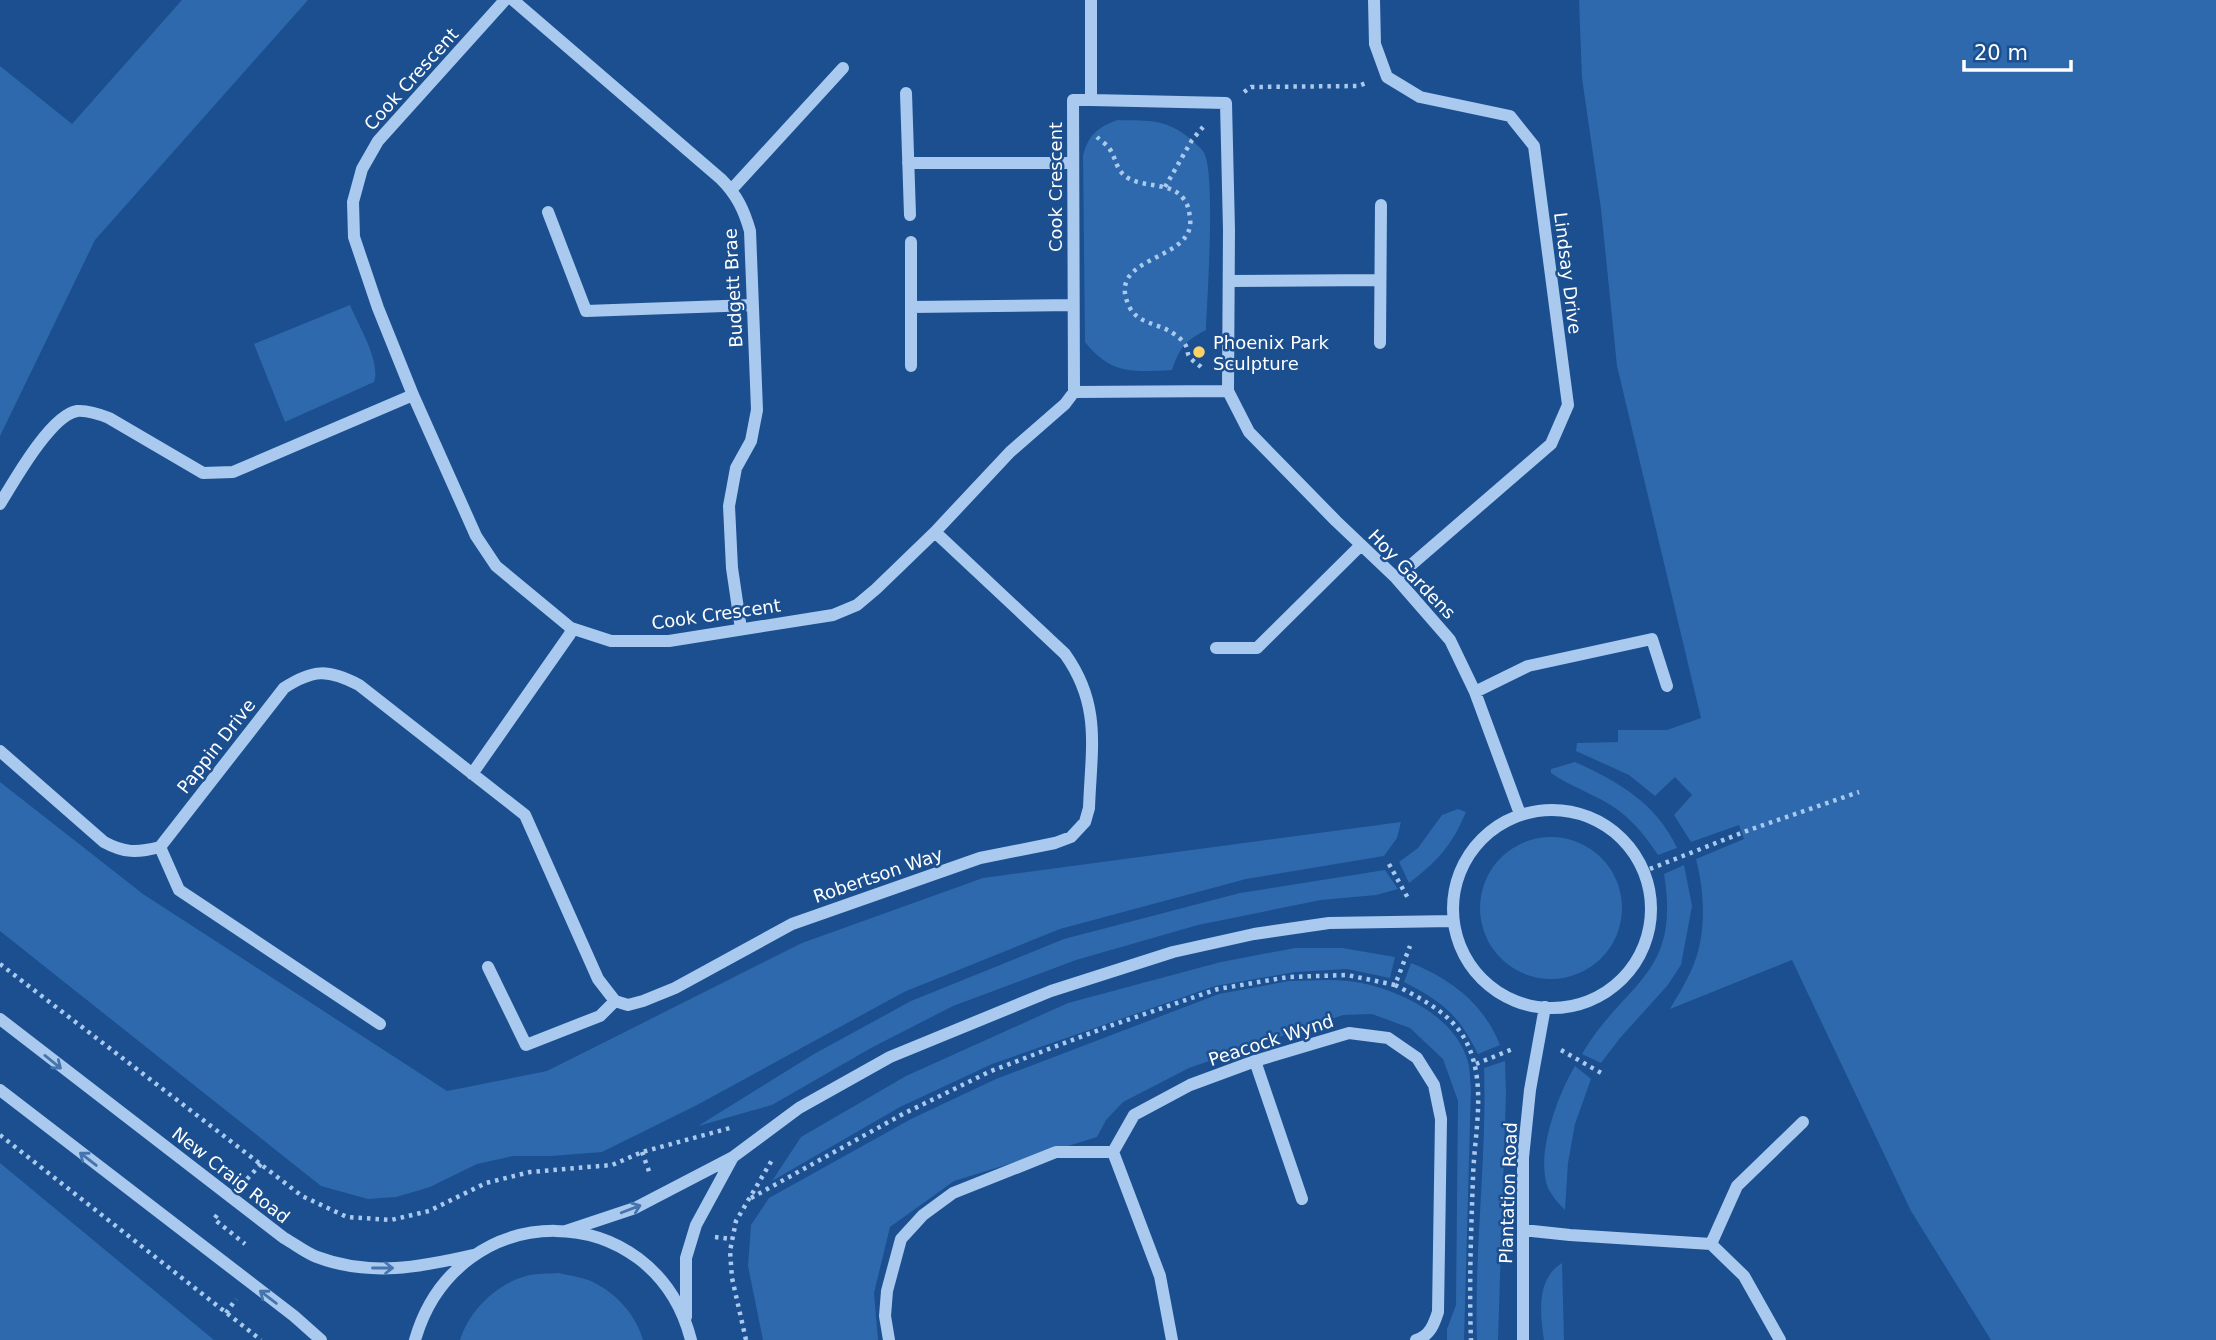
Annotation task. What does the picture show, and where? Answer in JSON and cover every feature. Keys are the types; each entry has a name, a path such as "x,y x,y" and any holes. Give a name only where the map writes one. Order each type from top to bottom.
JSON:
{"street":[{"name":"Cook Crescent","path":"505,0 378,141 362,169 353,202 354,237 378,308 413,395 476,536 496,566 571,628 611,641 669,641 833,615 857,605 935,531 992,471 1065,404 1074,392 1073,100 1091,100"},
{"name":"Budgett Brae","path":"513,0 732,189 744,209 750,231 757,410 751,441 736,468 729,506 732,568 741,629"},
{"path":"1091,0 1091,100 1226,103"},
{"path":"1374,0 1375,44 1387,77"},
{"path":"732,189 843,68"},
{"name":"Lindsay Drive","path":"1387,77 1420,97 1510,116 1534,146 1568,405 1551,444 1396,578"},
{"path":"906,93 910,215"},
{"name":"Hoy Gardens","path":"1226,103 1228,391 1249,432 1396,578 1450,640 1475,692 1520,814"},
{"path":"908,163 1073,163"},
{"path":"1380,343 1381,205"},
{"path":"548,212 586,312 752,305"},
{"path":"911,242 911,366"},
{"path":"1229,281 1380,280"},
{"path":"911,307 1073,305"},
{"path":"1074,392 1228,391"},
{"path":"0,504 58,419 76,411 94,412 109,418 203,473 233,472 413,395"},
{"name":"Robertson Way","path":"615,1000 628,1005 643,1001 676,988 792,924 979,858 1055,843 1071,836 1085,822 1089,808 1093,719 1077,672 1065,654 935,531"},
{"path":"1216,648 1257,648 1361,545"},
{"path":"488,967 526,1045 600,1016 615,1000 598,979 525,815 472,774 570,634 571,628"},
{"path":"1475,692 1528,666 1652,639 1667,686"},
{"name":"Pappin Drive","path":"160,847 284,688 303,676 322,672 341,676 359,685 472,774"},
{"path":"0,751 104,842 122,851 139,852 160,847 179,890 380,1024"},
{"path":"1555,809 1585,815 1614,831 1633,852 1647,882 1651,917 1645,943 1630,970 1605,993 1574,1006 1545,1007 1503,996 1484,982 1464,956 1453,921 1454,890 1465,861 1484,836 1520,814 1555,809"},
{"path":"566,1231 635,1208 733,1157 799,1108 890,1057 1051,990 1173,952 1254,934 1329,923 1453,921"},
{"name":"Plantation Road","path":"1523,1340 1523,1158 1530,1090 1545,1007"},
{"name":"New Craig Road","path":"0,1019 284,1238 316,1257 361,1268 416,1268 473,1255"},
{"name":"Peacock Wynd","path":"1113,1152 1134,1115 1190,1085 1255,1061 1349,1033 1388,1038 1418,1058 1434,1086 1441,1119 1438,1312 1432,1329 1420,1340"},
{"path":"1255,1061 1302,1199"},
{"path":"0,1090 294,1315 321,1340"},
{"path":"1711,1244 1737,1186 1803,1122"},
{"path":"889,1340 887,1291 901,1240 923,1215 953,1194 1056,1152 1113,1152 1160,1276 1172,1340"},
{"path":"686,1321 686,1258 696,1225 733,1157"},
{"path":"1523,1230 1711,1244 1744,1276 1780,1340"},
{"path":"415,1340 422,1315 443,1282 473,1255 502,1240 534,1232 566,1231 605,1240 639,1259 667,1287 686,1321 691,1340"}],"path":[{"path":"1165,187 1192,140 1226,103 1251,87 1358,86 1387,77"},
{"path":"1073,120 1109,148 1117,169 1129,179 1165,187 1182,196 1188,206 1190,230 1182,243 1132,272 1126,297 1131,310 1138,318 1170,331 1186,343 1189,356 1228,391"},
{"path":"1642,872 1749,830 1859,792"},
{"path":"746,1340 732,1278 730,1251 736,1221 751,1198 903,1114 992,1071 1104,1028 1218,989 1288,977 1347,975 1395,985 1420,920 1389,864"},
{"path":"0,964 302,1196 348,1217 391,1220 404,1217 429,1211 486,1183 530,1172 612,1165 642,1152 734,1127"},
{"path":"0,1135 261,1340"}],"shaded area":[{"path":"182,0 308,0 95,240 0,436 0,66 72,124"},
{"path":"1579,0 2216,0 2216,1340 1991,1340 1911,1211 1792,960 1670,1009 1691,971 1700,944 1703,901 1696,859 1744,839 1739,825 1691,842 1674,815 1692,795 1675,777 1655,796 1629,775 1576,751 1577,743 1618,742 1618,730 1667,730 1701,718 1617,366 1601,209 1582,78"},
{"path":"1118,120 1158,122 1175,128 1202,150 1208,165 1210,210 1206,330 1184,346 1172,370 1135,371 1114,366 1104,361 1085,342 1083,156 1094,133"},
{"path":"350,305 372,354 374,382 285,422 254,344"},
{"path":"1575,762 1621,786 1647,806 1677,848 1658,855 1640,831 1618,810 1551,773 1551,769"},
{"path":"0,782 143,894 447,1091 547,1071 802,943 983,878 1401,822 1397,838 1384,856 1246,879 1060,929 904,992 697,1105 602,1152 513,1156 477,1164 430,1187 396,1197 368,1199 321,1186 0,931"},
{"path":"1458,809 1466,812 1455,834 1436,860 1409,883 1399,862 1418,848 1442,815"},
{"path":"1551,837 1578,843 1601,858 1616,881 1622,908 1616,935 1601,958 1578,973 1551,979 1524,973 1501,958 1486,935 1480,908 1486,881 1501,858 1524,843"},
{"path":"1684,865 1692,906 1681,965 1667,986 1601,1063 1582,1054 1599,1029 1646,975 1657,957 1664,935 1667,908 1664,874"},
{"path":"1385,870 1398,889 1376,895 1321,900 1198,925 1076,960 953,1006 871,1048 772,1105 698,1126 814,1054 911,1001 1064,939 1240,893"},
{"path":"1295,948 1342,948 1395,957 1390,978 1347,969 1295,972 1215,986 992,1064 900,1107 772,1181 801,1137 906,1076 1068,1003 1221,962"},
{"path":"1411,963 1453,985 1475,1005 1485,1017 1500,1045 1478,1054 1448,1010 1404,982"},
{"path":"1289,981 1348,981 1385,989 1404,997 1438,1018 1463,1048 1469,1066 1471,1088 1464,1340 1447,1340 1447,1329 1456,1305 1458,1101 1443,1059 1410,1028 1372,1014 1343,1015 1189,1068 1123,1102 1106,1120 1097,1137 954,1181 890,1227 874,1293 878,1340 763,1340 748,1266 751,1225 769,1198 911,1119 996,1079 1219,994"},
{"path":"1505,1061 1498,1340 1477,1340 1484,1068"},
{"path":"1575,1066 1591,1079 1575,1124 1568,1163 1565,1210 1548,1188 1544,1159 1550,1125"},
{"path":"0,1163 214,1340 0,1340"},
{"path":"1562,1263 1564,1340 1544,1340 1541,1308 1544,1288 1548,1278"},
{"path":"559,1273 589,1280 610,1292 630,1314 643,1340 460,1340 477,1309 504,1285 530,1275"}],"place":[{"name":"Phoenix Park Sculpture","path":"1199,352"}]}
